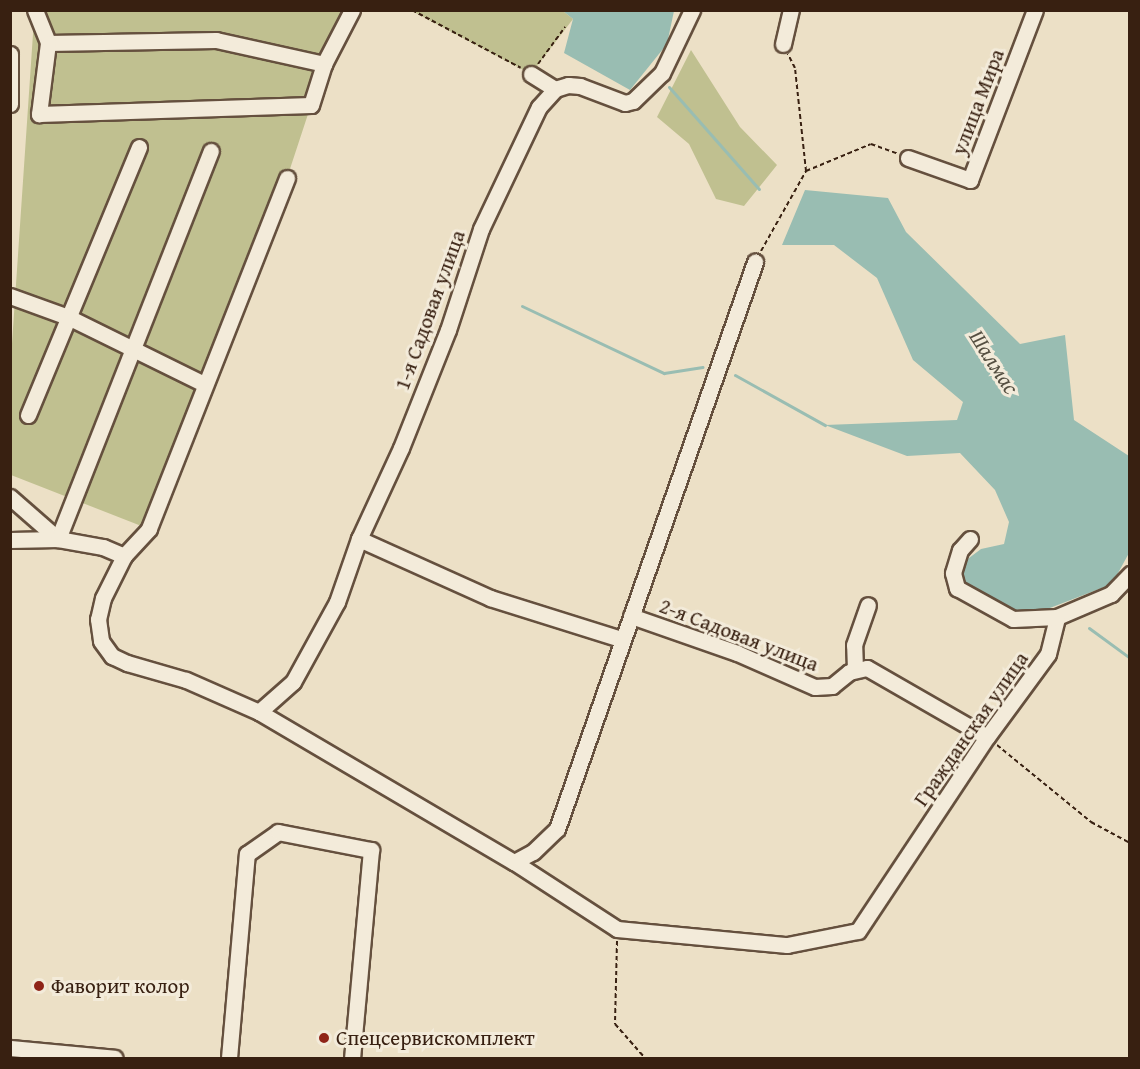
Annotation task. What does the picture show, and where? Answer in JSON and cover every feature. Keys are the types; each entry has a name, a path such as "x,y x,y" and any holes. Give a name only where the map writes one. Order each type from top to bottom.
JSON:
{"street":[{"path":"35,10 48,43 39,114 311,105 324,64 352,10"},
{"path":"531,74 555,89 580,86 616,101 633,101 662,73 692,10"},
{"path":"783,44 791,10"},
{"name":"улица Мира","path":"908,158 970,180 1035,10"},
{"path":"48,43 216,40 324,64"},
{"path":"10,54 10,104"},
{"name":"1-я Садовая улица","path":"258,712 293,682 306,663 337,602 359,539 401,448 444,341 481,229 538,107 555,89"},
{"path":"28,415 139,147"},
{"path":"58,539 211,151"},
{"path":"288,178 204,384 149,529 124,556 103,598 98,619 106,651 127,663 186,680 258,712 514,862 617,929"},
{"name":"2-я Садовая улица","path":"514,862 533,852 557,829 754,261"},
{"path":"10,296 68,317 131,351 204,384"},
{"path":"10,497 58,539"},
{"path":"10,540 58,539 103,547 124,556"},
{"path":"359,539 490,598 621,639"},
{"path":"970,539 960,550 953,573 957,588 1013,619 1057,617 1112,594 1130,574"},
{"path":"868,605 854,645 855,669 880,672 987,737"},
{"name":"2-я Садовая улица","path":"631,616 737,653 814,687 832,686 855,669"},
{"name":"Гражданская улица","path":"617,929 787,945 858,931 987,737 1048,654 1057,617"},
{"path":"229,1059 248,854 278,832 371,850 352,1059"},
{"path":"10,1048 115,1059"}],"path":[{"path":"412,10 531,74 566,27"},
{"path":"754,261 806,171 795,68 783,44"},
{"path":"806,171 871,144 908,158"},
{"path":"987,737 1090,822 1130,843"},
{"path":"617,929 615,1024 645,1059"}],"green space":[{"path":"30,11 352,11 311,105 287,178 149,529 11,475 11,358 34,19"},
{"path":"412,11 563,11 573,19 531,74"},
{"path":"691,50 740,127 777,165 744,206 716,199 689,144 657,117"}],"water":[{"path":"563,11 674,11 667,44 630,90 564,53 573,19"},
{"path":"805,190 888,198 906,232 1020,344 1065,335 1074,420 1129,456 1129,553 1112,584 1037,613 1009,612 962,583 959,572 965,561 981,549 1004,544 1009,522 995,490 960,453 907,456 825,425 957,420 963,402 913,360 877,278 834,245 782,245"}],"waterway":[{"name":"Шалмас","path":"669,87 759,189"},
{"path":"522,306 664,373 703,367"},
{"path":"735,375 825,425"},
{"name":"Шалмас","path":"1089,628 1130,658"}],"place":[{"name":"Фаворит колор","path":"39,986"},
{"name":"Спецсервискомплект","path":"324,1038"}]}
